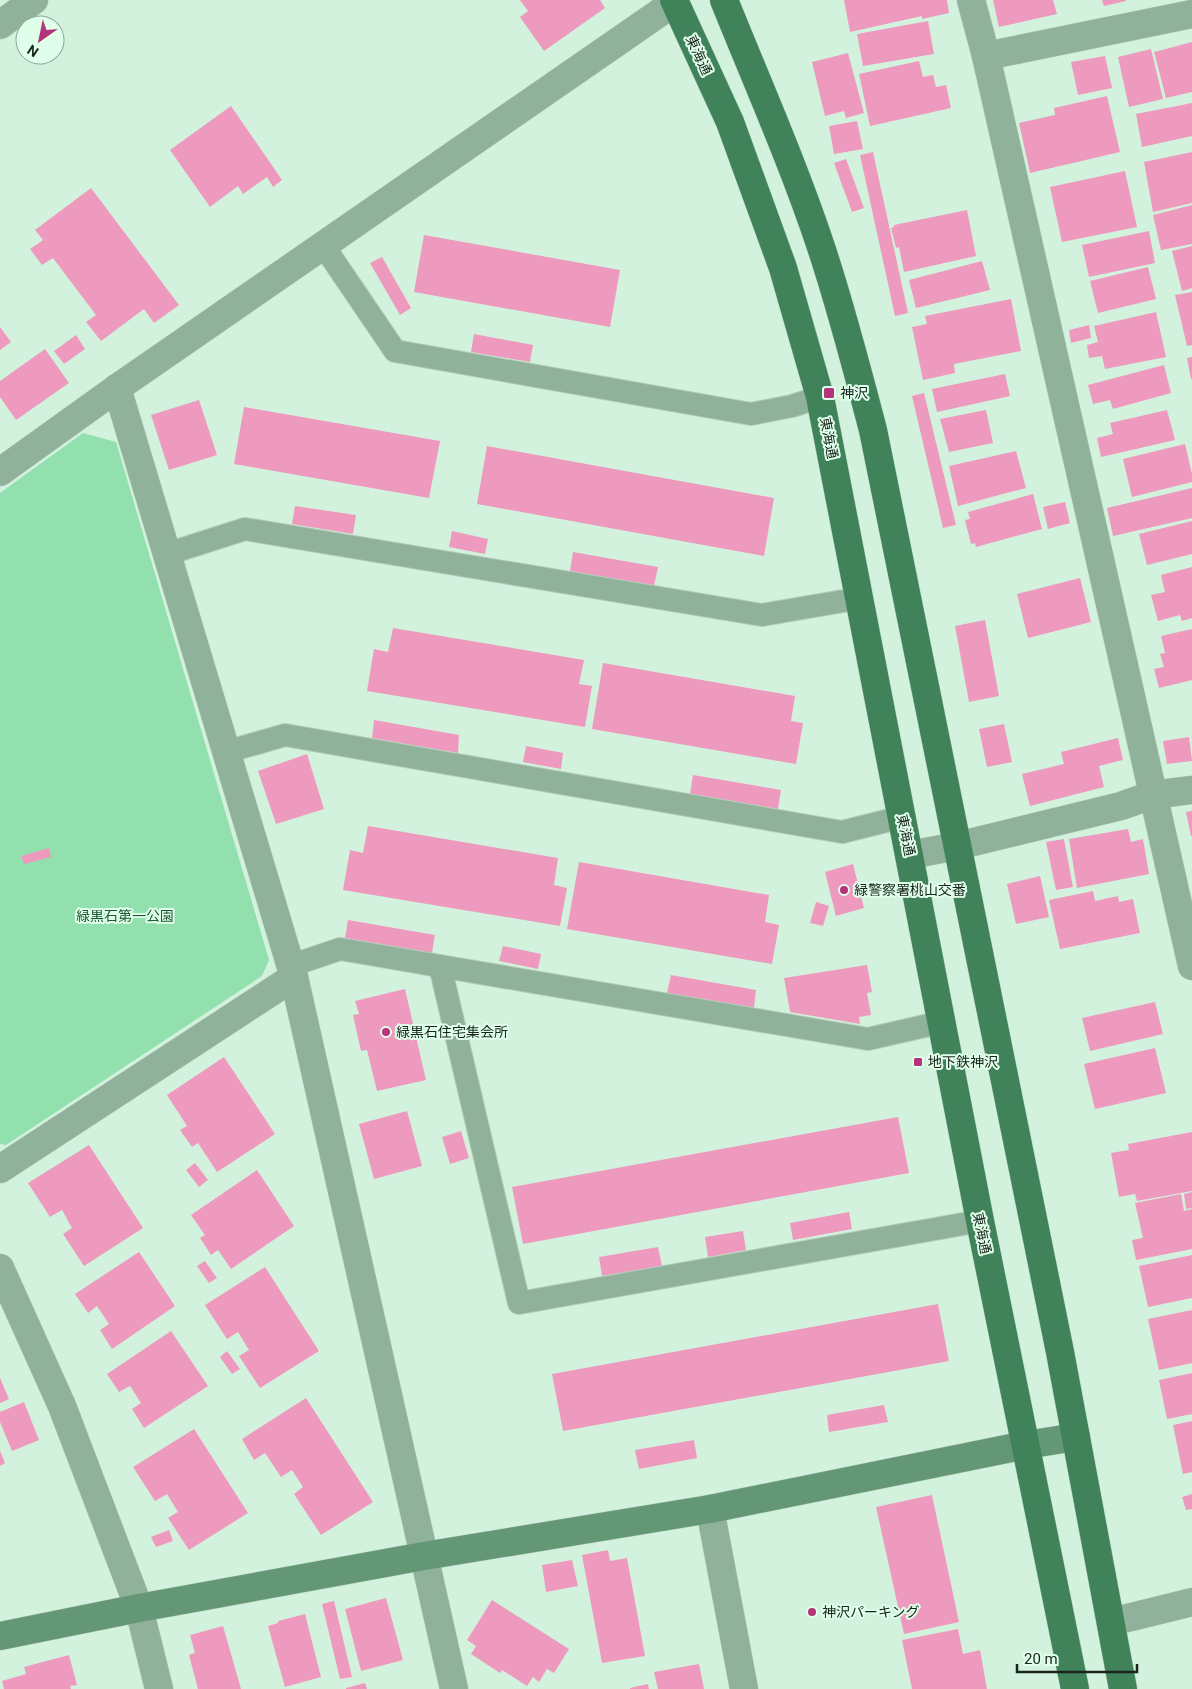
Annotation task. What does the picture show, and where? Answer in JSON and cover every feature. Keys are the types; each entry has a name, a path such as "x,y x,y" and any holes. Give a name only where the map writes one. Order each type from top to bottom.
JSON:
{"main road":[{"path":"724,0 788,156 821,248 874,430 1076,1437 1123,1689"},
{"name":"東海通","path":"675,1 730,122 784,268 820,397 980,1221 1075,1689"}],"street":[{"path":"0,25 34,0"},
{"path":"971,0 986,56 1192,966"},
{"path":"0,472 117,388 675,1"},
{"path":"986,56 1192,14"},
{"path":"117,388 292,972 454,1689"},
{"path":"910,855 957,846 1121,806 1152,795 1192,790"},
{"path":"0,1168 292,972"},
{"path":"0,1268 62,1406 138,1608 159,1689"},
{"path":"0,1636 138,1608 424,1556 710,1509 1026,1445 1076,1437"},
{"path":"710,1509 744,1689"},
{"path":"1111,1622 1192,1602"}],"lane":[{"path":"323,246 395,351 751,414 792,406 820,397"},
{"path":"167,554 245,528 762,615 860,598"},
{"path":"226,752 285,735 842,832 902,817"},
{"path":"292,972 340,950 868,1039 942,1022"},
{"path":"440,966 518,1303 980,1221"}],"green space":[{"name":"緑黒石第一公園","path":"83,433 116,442 269,960 262,976 6,1145 0,1144 0,493"}],"building":[{"path":"520,0 600,0 605,8 544,51 520,17 528,11"},
{"path":"844,0 947,0 949,13 922,19 922,16 850,32"},
{"path":"993,0 1053,0 1057,14 999,27"},
{"path":"1102,0 1126,0 1126,1 1104,6"},
{"path":"928,21 934,54 863,66 857,34"},
{"path":"1192,42 1192,92 1166,98 1154,52"},
{"path":"1151,49 1163,99 1129,107 1118,57"},
{"path":"848,53 864,113 846,118 844,111 825,116 812,62"},
{"path":"1105,56 1112,88 1078,95 1071,62"},
{"path":"919,61 923,77 933,75 936,87 946,85 951,108 870,126 859,74"},
{"path":"1107,96 1120,152 1030,173 1019,123 1055,115 1054,108"},
{"path":"1192,103 1192,136 1142,147 1136,114"},
{"path":"231,106 282,180 273,187 267,177 243,194 238,186 210,207 170,150"},
{"path":"857,121 863,149 834,154 829,126"},
{"path":"873,152 908,313 895,316 860,155"},
{"path":"1192,152 1192,203 1153,212 1144,162"},
{"path":"846,159 864,208 852,212 834,163"},
{"path":"1125,171 1137,227 1062,242 1050,187"},
{"path":"91,188 179,305 154,323 144,309 101,341 86,322 96,315 53,258 42,265 30,249 43,240 35,230"},
{"path":"1192,205 1192,244 1161,250 1153,215"},
{"path":"967,210 976,256 904,272 899,247 896,248 891,228 894,225"},
{"path":"1149,231 1155,263 1089,277 1082,245"},
{"path":"424,235 620,270 610,327 414,292"},
{"path":"1192,246 1192,288 1182,291 1172,251"},
{"path":"382,257 411,308 400,315 370,263"},
{"path":"982,261 990,290 916,308 909,280"},
{"path":"1148,267 1156,299 1098,313 1090,281"},
{"path":"1192,292 1192,345 1187,346 1175,295"},
{"path":"1011,299 1021,351 954,364 955,373 923,380 912,327 927,324 925,316"},
{"path":"1156,312 1166,357 1105,369 1102,356 1089,358 1087,345 1098,342 1094,326"},
{"path":"1089,325 1091,338 1071,343 1069,330"},
{"path":"0,327 11,342 0,350"},
{"path":"474,334 533,345 530,362 471,352"},
{"path":"76,335 85,349 64,364 54,351"},
{"path":"45,349 69,383 16,420 0,397 0,381"},
{"path":"1192,357 1192,379 1191,379 1187,358"},
{"path":"1164,365 1171,393 1113,409 1110,400 1093,404 1088,385"},
{"path":"1005,374 1010,396 937,412 932,389"},
{"path":"924,393 956,525 943,528 912,396"},
{"path":"199,400 217,455 169,470 151,415"},
{"path":"244,407 440,441 429,498 234,464"},
{"path":"986,410 993,443 949,452 940,419"},
{"path":"1167,410 1175,440 1101,457 1097,438 1113,434 1110,423"},
{"path":"1185,444 1192,482 1132,497 1123,459"},
{"path":"487,446 774,498 764,556 477,504"},
{"path":"1016,451 1026,488 958,506 949,466"},
{"path":"1192,488 1192,518 1113,536 1107,508"},
{"path":"1033,494 1042,529 976,547 975,543 971,544 965,520 970,519 968,512"},
{"path":"1065,502 1070,523 1048,529 1043,507"},
{"path":"295,506 356,515 353,534 292,524"},
{"path":"1192,521 1192,554 1147,565 1139,534"},
{"path":"452,531 488,539 485,554 449,547"},
{"path":"573,552 658,567 654,586 570,571"},
{"path":"1192,567 1192,618 1182,621 1180,615 1158,621 1151,595 1165,592 1161,575"},
{"path":"1080,578 1091,622 1028,638 1017,594"},
{"path":"985,620 999,696 969,702 955,626"},
{"path":"393,628 584,660 579,684 592,686 585,727 367,691 374,649 388,652"},
{"path":"1192,629 1192,680 1159,688 1154,669 1164,667 1160,654 1165,653 1161,636"},
{"path":"603,663 795,696 791,721 803,723 796,764 592,729"},
{"path":"374,720 459,735 458,753 372,738"},
{"path":"1004,724 1012,762 987,767 979,729"},
{"path":"1189,737 1192,761 1167,764 1163,741"},
{"path":"1118,738 1123,760 1099,766 1104,787 1030,806 1022,774 1064,764 1061,752"},
{"path":"526,746 563,753 561,769 523,762"},
{"path":"307,754 324,809 276,824 258,771"},
{"path":"693,775 781,790 778,809 690,794"},
{"path":"1192,811 1192,836 1191,836 1186,812"},
{"path":"368,826 558,858 554,885 567,888 560,926 343,890 350,850 363,853"},
{"path":"1128,829 1131,842 1143,839 1149,874 1077,888 1069,839"},
{"path":"1064,839 1073,887 1056,890 1046,842"},
{"path":"49,848 51,857 24,864 21,856"},
{"path":"579,862 769,895 765,922 779,925 772,964 567,929"},
{"name":"緑警察署桃山交番","path":"853,864 864,908 836,916 825,872"},
{"path":"1040,876 1049,917 1016,924 1007,884"},
{"path":"1093,891 1095,901 1118,896 1119,902 1133,899 1140,933 1060,949 1049,900"},
{"path":"816,902 829,906 823,926 810,923"},
{"path":"348,920 435,935 432,953 345,938"},
{"path":"503,946 541,954 538,969 499,961"},
{"path":"867,965 872,992 867,993 871,1015 859,1017 860,1024 790,1012 784,978"},
{"path":"671,975 756,990 754,1008 667,993"},
{"name":"緑黒石住宅集会所","path":"405,989 426,1080 377,1091 367,1050 361,1051 353,1015 359,1014 355,1001"},
{"path":"1155,1002 1163,1034 1090,1051 1082,1018"},
{"path":"1155,1048 1166,1093 1095,1109 1084,1064"},
{"path":"224,1057 275,1134 217,1172 198,1143 192,1147 180,1130 187,1126 167,1095"},
{"path":"407,1111 422,1166 374,1179 359,1124"},
{"path":"898,1117 909,1173 523,1244 512,1187"},
{"path":"461,1131 469,1158 450,1164 442,1137"},
{"path":"1192,1132 1192,1191 1137,1201 1135,1194 1119,1197 1111,1153 1129,1150 1128,1144"},
{"path":"89,1145 143,1228 84,1266 63,1234 72,1228 62,1210 50,1217 28,1183"},
{"path":"195,1163 208,1180 199,1187 186,1170"},
{"path":"257,1170 294,1226 231,1269 218,1250 211,1255 200,1238 205,1235 191,1215"},
{"path":"1192,1192 1192,1208 1186,1209 1184,1194"},
{"path":"1181,1194 1184,1211 1192,1209 1192,1249 1136,1260 1132,1240 1143,1238 1135,1203"},
{"path":"849,1212 852,1229 793,1240 790,1223"},
{"path":"743,1231 746,1250 708,1257 705,1237"},
{"path":"658,1247 662,1266 602,1276 599,1257"},
{"path":"139,1252 175,1306 112,1349 100,1330 109,1324 97,1306 88,1313 75,1294"},
{"path":"1192,1255 1192,1298 1148,1307 1139,1266"},
{"path":"205,1261 217,1278 209,1283 197,1266"},
{"path":"265,1267 319,1351 260,1388 239,1356 249,1350 238,1332 227,1339 205,1305"},
{"path":"938,1304 949,1361 563,1431 552,1374"},
{"path":"1192,1310 1192,1363 1159,1370 1148,1319"},
{"path":"171,1331 208,1386 144,1428 132,1409 141,1403 130,1386 119,1392 107,1374"},
{"path":"227,1351 240,1369 232,1374 220,1357"},
{"path":"1192,1373 1192,1414 1167,1419 1159,1380"},
{"path":"0,1378 9,1399 0,1403"},
{"path":"306,1398 373,1502 321,1535 294,1494 303,1487 292,1470 281,1477 265,1453 254,1460 242,1439"},
{"path":"24,1402 39,1440 12,1451 0,1422 0,1412"},
{"path":"884,1405 888,1422 829,1432 827,1415"},
{"path":"1192,1421 1192,1472 1183,1474 1173,1425"},
{"path":"194,1429 248,1513 189,1550 168,1518 178,1512 167,1494 155,1501 133,1467"},
{"path":"694,1440 697,1458 639,1469 635,1450"},
{"path":"0,1451 5,1463 0,1466"},
{"path":"1192,1494 1192,1509 1186,1510 1182,1497"},
{"path":"932,1495 959,1622 904,1634 876,1507"},
{"path":"169,1530 173,1541 156,1547 151,1537"},
{"path":"608,1550 610,1561 627,1558 645,1656 602,1663 582,1555"},
{"path":"572,1560 578,1586 546,1592 542,1565"},
{"path":"386,1598 403,1660 361,1671 345,1609"},
{"path":"492,1600 569,1649 554,1673 547,1669 539,1682 533,1677 527,1686 502,1670 500,1673 471,1654 476,1646 467,1640"},
{"path":"334,1601 352,1677 340,1679 322,1604"},
{"path":"305,1614 321,1677 285,1687 268,1626 278,1623 278,1621"},
{"path":"223,1626 241,1689 198,1689 189,1655 195,1653 190,1635"},
{"path":"958,1629 963,1654 980,1650 987,1689 912,1689 902,1640"},
{"path":"69,1655 77,1685 70,1686 71,1689 4,1689 2,1681 26,1674 24,1667"},
{"path":"699,1664 704,1689 658,1689 654,1672"},
{"path":"365,1683 367,1689 346,1689 346,1688"},
{"path":"648,1684 649,1689 630,1689 630,1688"}],"place":[{"name":"神沢","path":"829,393"},
{"name":"緑警察署桃山交番","path":"844,890"},
{"name":"緑黒石住宅集会所","path":"386,1032"},
{"name":"地下鉄神沢","path":"918,1062"},
{"name":"神沢パーキング","path":"812,1612"}]}
